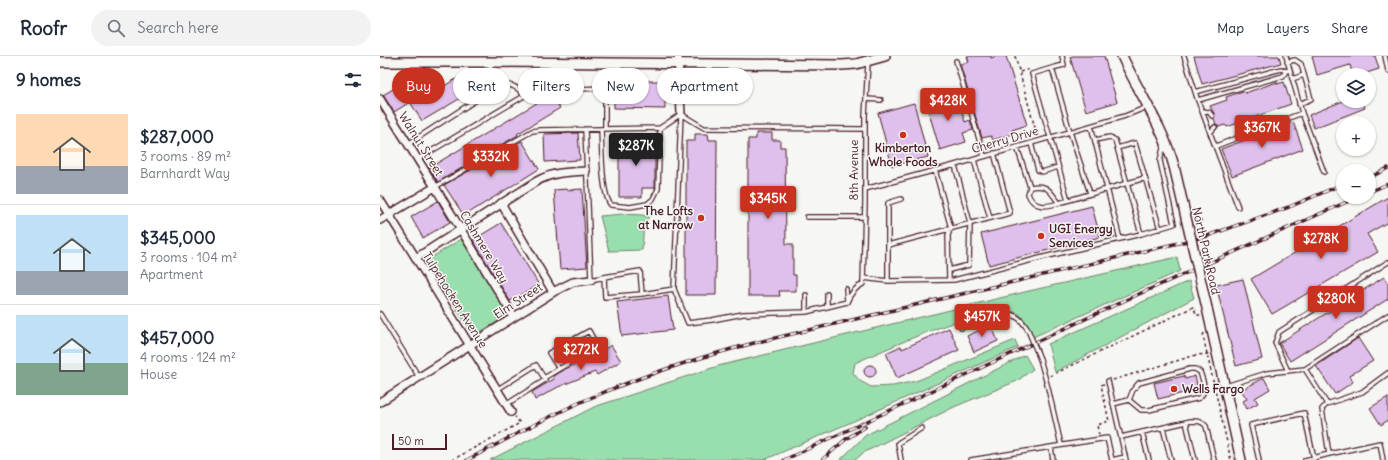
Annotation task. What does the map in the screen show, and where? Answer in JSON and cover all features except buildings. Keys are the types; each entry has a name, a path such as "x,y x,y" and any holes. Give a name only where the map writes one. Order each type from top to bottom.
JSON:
{"street":[{"path":"380,62 417,59 628,59 842,65 856,64 868,58 885,56"},
{"name":"North Park Road","path":"1122,56 1170,150 1204,312 1225,387 1241,460"},
{"path":"678,60 681,114"},
{"name":"Walnut Street","path":"380,99 435,188 380,220"},
{"path":"416,258 537,181 560,172 586,171"},
{"name":"Cashmere Way","path":"435,188 514,317"},
{"name":"Tulpehocken Avenue","path":"380,200 511,412"},
{"path":"501,204 553,292"},
{"name":"Elm Street","path":"380,402 553,292 567,284 591,280"}],"lane":[{"path":"1062,56 1064,65 1032,74 1068,200"},
{"path":"1184,56 1195,92 1238,207"},
{"path":"1286,56 1288,70 1299,104 1324,172"},
{"path":"1385,56 1388,71"},
{"name":"8th Avenue","path":"847,302 857,287 863,284 865,129 868,58"},
{"path":"1287,62 1295,60 1299,61 1301,64 1311,99 1299,104"},
{"path":"956,61 984,156"},
{"path":"1052,68 1070,132 1090,193"},
{"path":"1195,92 1281,69 1288,70"},
{"path":"1198,100 1283,76 1288,70"},
{"path":"1292,79 1304,75"},
{"path":"418,160 524,96 519,88 510,85"},
{"path":"584,89 605,88 603,129 604,181 608,201 611,205 630,207 647,204 653,198 658,188 660,128"},
{"path":"866,99 881,100"},
{"path":"408,144 470,104"},
{"name":"Cherry Drive","path":"865,189 1031,144 1124,116 1148,106"},
{"path":"1202,111 1209,112 1212,116"},
{"path":"1216,146 1302,113"},
{"path":"435,188 532,131 660,128 681,114"},
{"path":"681,114 704,128 865,129"},
{"path":"681,114 674,289 688,323 743,314 806,312 847,302 846,289"},
{"path":"1091,126 1120,239"},
{"path":"1210,133 1215,127"},
{"path":"585,129 591,280 640,271 642,294"},
{"path":"1095,140 1110,137 1115,140 1141,234"},
{"path":"863,278 888,281 954,280 1141,234 1174,224 1160,161 1165,141"},
{"path":"1117,148 1135,143 1160,229"},
{"path":"1031,144 1038,170 1042,172 1058,167"},
{"path":"1017,147 1030,187 1028,194 1030,201 1037,205 1047,206 1145,178"},
{"path":"888,246 1010,212 994,153"},
{"path":"974,160 990,218"},
{"path":"949,270 968,265 970,223 954,165"},
{"path":"935,170 951,228 948,235 949,280"},
{"path":"1030,187 1043,186 1058,203"},
{"path":"888,281 888,203 901,199"},
{"path":"807,217 865,217"},
{"path":"1288,371 1275,343 1279,332 1388,262"},
{"path":"604,277 606,297 642,294 674,289"},
{"path":"827,294 827,307"},
{"path":"806,295 806,312"},
{"path":"380,314 419,377"},
{"path":"961,328 1002,314 1010,314 1023,323 1028,330 1046,378 1061,445"},
{"path":"1225,387 1267,373 1305,369 1388,315"},
{"path":"507,404 545,380 544,378 559,369 597,346 589,331 550,353 559,369"},
{"path":"498,389 536,365 544,378"},
{"path":"1305,369 1327,404"},
{"path":"1182,370 1198,370 1204,385 1204,392 1202,396 1196,399 1149,410 1141,410 1129,400 1132,390 1138,383 1182,370"},
{"path":"1329,454 1322,409 1327,404 1362,392 1388,373"},
{"path":"971,460 1107,438 1112,460 1126,459 1108,381"},
{"path":"1114,404 1129,400"},
{"path":"1259,460 1251,425 1304,413 1314,459"},
{"path":"1121,437 1186,422 1199,421 1203,422 1208,433 1214,460"},
{"path":"1186,422 1195,460"},
{"path":"901,460 898,443 922,428"},
{"path":"1164,428 1171,460"},
{"path":"1142,432 1149,460"},
{"path":"1305,460 1380,443 1383,460"},
{"path":"1051,447 1054,460"},
{"path":"1007,454 1008,460"}],"path":[{"path":"1015,56 1039,141"},
{"path":"1046,378 1193,306 1197,315 1204,312"},
{"path":"1202,320 1204,312"},
{"path":"1205,330 1203,336 1231,460"},
{"path":"452,460 520,423 511,412"}],"green space":[{"path":"623,214 649,217 644,223 642,250 609,251 600,216"},
{"path":"461,239 508,315 474,336 426,261"},
{"path":"1177,257 1180,271 1033,337 1025,321 1019,314 1006,311 987,313 938,328 855,363 853,373 860,381 871,387 893,386 916,381 1015,340 1018,347 764,460 490,460 594,407 718,366"},
{"path":"1189,281 1194,298 1055,372 1048,344"},
{"path":"1025,355 1033,369 1017,381 954,407 863,453 855,460 840,460 866,435"}],"railway":[{"path":"1376,174 1388,168"},
{"path":"1376,189 1388,184"},
{"path":"467,460 579,403 634,380 694,360 754,343 1204,237 1289,207 1336,187"},
{"path":"784,460 1130,298 1342,204"},
{"path":"822,460 846,439 865,427"}],"place":[{"name":"Kimberton Whole Foods","path":"903,135"},
{"name":"The Lofts at Narrow","path":"701,218"},
{"name":"UGI Energy Services","path":"1041,236"},
{"name":"Wells Fargo","path":"1174,389"}]}
